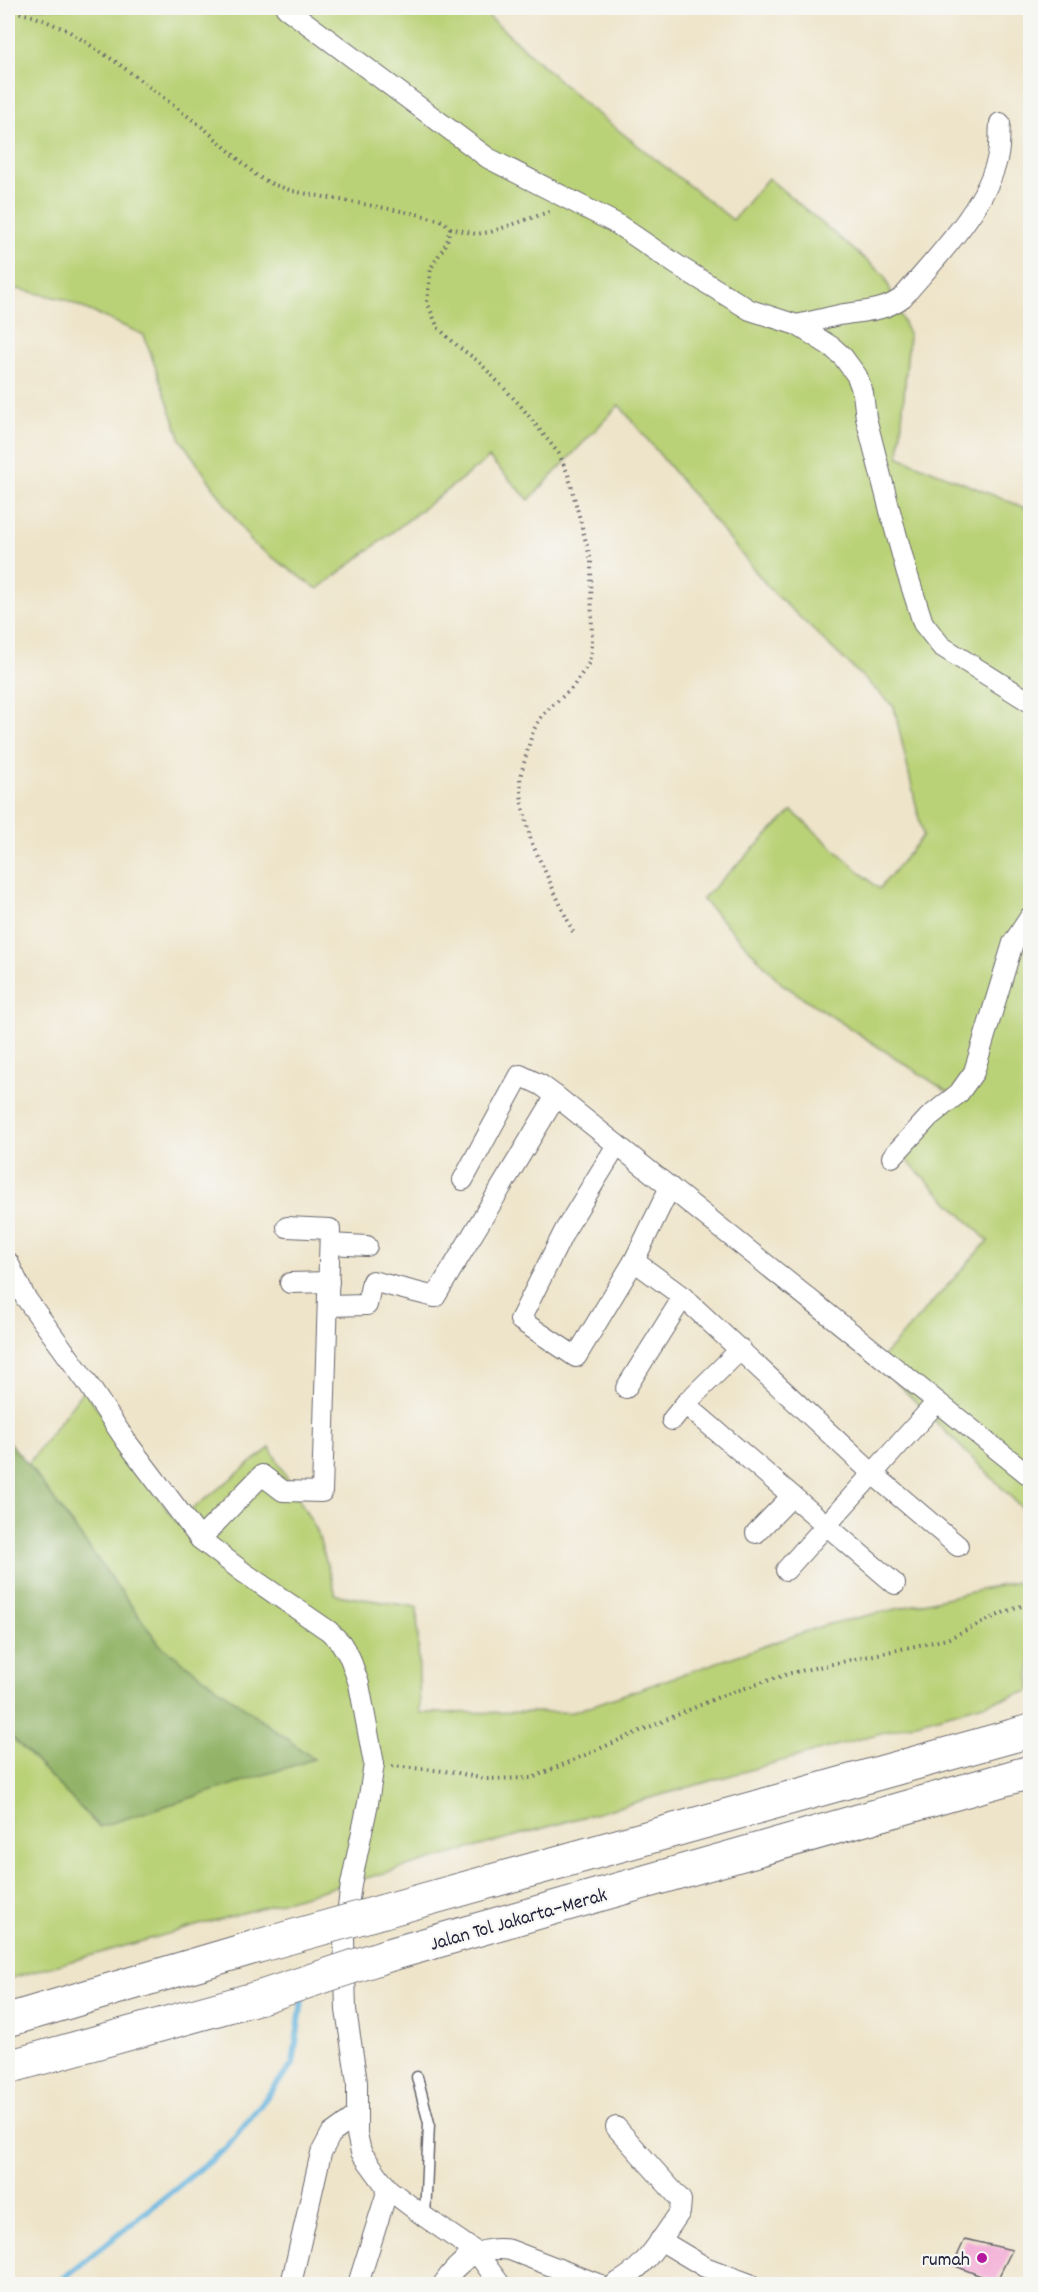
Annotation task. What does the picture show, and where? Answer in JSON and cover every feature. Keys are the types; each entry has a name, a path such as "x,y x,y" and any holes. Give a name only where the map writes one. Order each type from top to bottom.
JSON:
{"highway":[{"path":"8,2020 255,1947 1030,1731"},
{"name":"Jalan Tol Jakarta–Merak","path":"8,2067 261,1997 385,1956 1030,1772"}],"street":[{"path":"286,8 488,158 617,224 677,265 750,310 797,325 843,357 857,376 863,393 866,418 907,573 923,624 941,646 1030,702"},
{"path":"797,325 880,309 893,305 903,297 962,227 987,186 998,155 1000,123"},
{"path":"892,1157 929,1117 959,1093 974,1072 1013,943 1030,917"},
{"path":"463,1180 520,1075 541,1085 1030,1476"},
{"path":"328,1306 367,1305 372,1281 435,1297 556,1096"},
{"path":"617,1145 565,1230 520,1320 576,1357 634,1261 670,1187"},
{"path":"200,1539 262,1475 283,1491 322,1492 330,1229 287,1227"},
{"path":"330,1244 367,1246"},
{"path":"634,1261 683,1297 873,1474 958,1546"},
{"path":"8,1262 25,1297 126,1441 200,1539 243,1572 329,1631 341,1643 350,1658 359,1684 374,1764 351,1884 344,1938 346,2010 357,2082 356,2116 361,2152 388,2188 424,2217 476,2252 500,2284"},
{"path":"290,1283 329,1282"},
{"path":"626,1388 683,1297"},
{"path":"672,1420 685,1404 741,1349"},
{"path":"786,1570 938,1402"},
{"path":"685,1404 895,1584"},
{"path":"756,1533 792,1496"},
{"path":"291,2284 321,2153 331,2134 356,2116"},
{"path":"615,2284 626,2279 645,2261 680,2212 681,2200 616,2127"},
{"path":"358,2284 388,2188"},
{"path":"660,2240 705,2267 750,2284"},
{"path":"443,2284 458,2265 476,2252 501,2249 510,2250 598,2284"}],"lane":[{"path":"417,2077 429,2123 424,2217"}],"path":[{"path":"8,10 33,16 67,30 119,64 206,130 257,176 292,191 417,214 443,221 450,228 476,234 491,232 575,203"},
{"path":"450,228 447,242 431,268 427,302 438,328 459,348 478,361 520,405 560,454 568,474 591,561 592,644 589,663 573,687 543,714 533,731 520,777 522,804 531,841 573,932"},
{"path":"374,1764 454,1772 484,1779 532,1778 721,1696 791,1673 947,1639 1030,1603"}],"green space":[{"path":"8,8 488,8 485,13 585,104 733,220 768,178 884,275 909,335 899,457 1030,510 1030,1516 877,1363 988,1241 906,1160 951,1094 782,984 702,899 792,811 879,889 923,836 894,707 770,589 619,405 529,500 489,458 318,589 253,544 181,440 144,335 63,299 8,287"},
{"path":"84,1389 176,1522 270,1448 317,1531 336,1595 417,1607 420,1713 573,1712 825,1625 1030,1579 1030,1691 8,1979 8,1733 99,1827 313,1759 160,1645 28,1464"},
{"path":"8,1441 28,1464 160,1645 314,1759 99,1827 8,1733"}],"building":[{"name":"rumah","path":"965,2239 1012,2250 996,2282 953,2265"}],"waterway":[{"path":"56,2284 226,2148 293,2064 303,1993"}],"place":[{"name":"rumah","path":"982,2258"}]}
